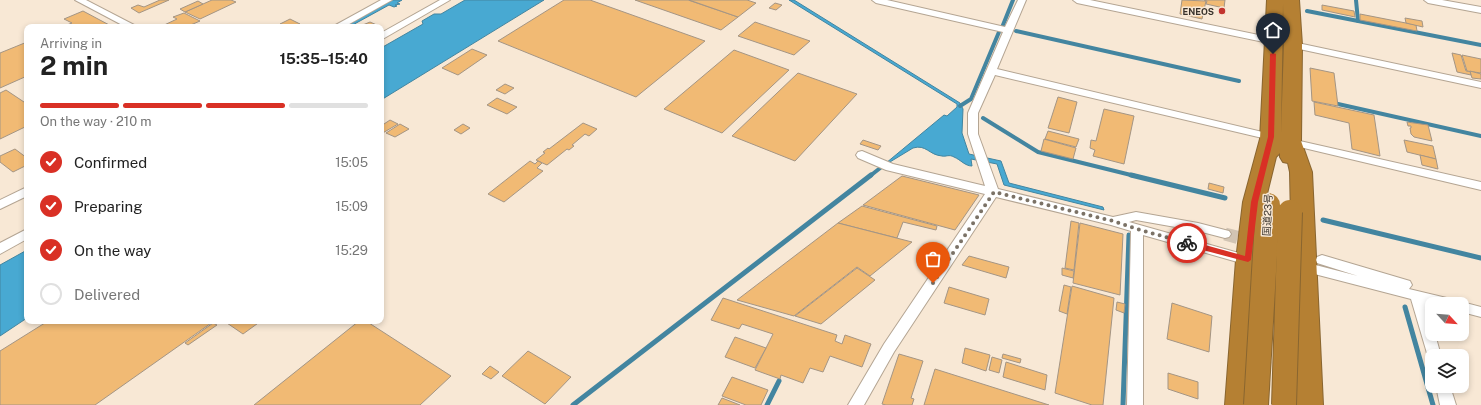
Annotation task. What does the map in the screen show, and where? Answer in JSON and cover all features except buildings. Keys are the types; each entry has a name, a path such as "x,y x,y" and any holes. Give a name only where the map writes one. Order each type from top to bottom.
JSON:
{"highway":[{"name":"国道23号","path":"1275,0 1273,41 1281,139"},
{"name":"国道23号","path":"1284,405 1279,209 1281,139 1293,45 1291,0"},
{"path":"1239,405 1248,260 1254,202 1281,139"},
{"path":"1281,139 1302,172 1313,263 1309,405"},
{"name":"国道23号","path":"1256,405 1279,209"}],"street":[{"path":"79,0 127,24"},
{"path":"343,24 388,0"},
{"path":"384,35 446,0"},
{"path":"876,0 1009,31"},
{"path":"994,192 973,134 973,113 1022,0"},
{"path":"1077,0 1273,41"},
{"path":"1428,0 1481,10"},
{"path":"1293,45 1481,85"},
{"path":"991,71 1481,186"},
{"path":"862,155 890,167 1113,221 1248,260"},
{"path":"856,405 889,348 994,192"},
{"path":"0,205 24,193"},
{"path":"1113,221 1136,216 1198,226 1225,234"},
{"path":"1135,405 1137,229"},
{"path":"0,249 24,236"},
{"path":"1313,263 1425,298"},
{"path":"1313,263 1408,286 1433,297"},
{"path":"1417,296 1432,349"},
{"path":"1469,309 1481,312"},
{"path":"1445,393 1448,405"}],"water":[{"path":"392,0 402,0 397,3 400,4 395,5 397,6 394,7 389,5 354,24 349,24"},
{"path":"465,0 544,0 384,98 384,46 423,24 422,21 434,14 441,14"},
{"path":"789,0 794,0 960,103 963,109 962,133 969,154 1001,161 1009,183 1103,207 1104,210 1004,185 997,164 971,159 972,166 970,166 952,156 934,154 921,147 913,148 880,168 944,115 947,116 957,107 957,104"},
{"path":"24,252 24,320 0,336 0,265"}],"waterway":[{"path":"1003,25 1013,0"},
{"path":"1356,0 1358,21"},
{"path":"1307,11 1358,21"},
{"path":"1358,21 1481,45"},
{"path":"1016,31 1239,81"},
{"path":"960,106 971,99 999,32"},
{"path":"1338,104 1481,136"},
{"path":"983,118 1038,152 1135,176"},
{"path":"870,176 884,165"},
{"path":"573,405 871,175"},
{"path":"1131,175 1225,198"},
{"path":"1323,220 1481,258"},
{"path":"1123,405 1129,235"},
{"path":"1405,307 1433,405"},
{"path":"767,405 779,381"}],"tunnel":[{"path":"1225,234 1255,242"}],"way so far":[{"path":"933,283 994,192 1113,221 1187,243"}],"place":[{"name":"ENEOS","path":"1222,11"}],"route":[{"path":"1187,243 1248,260 1254,202 1271,137 1273,54"}]}
